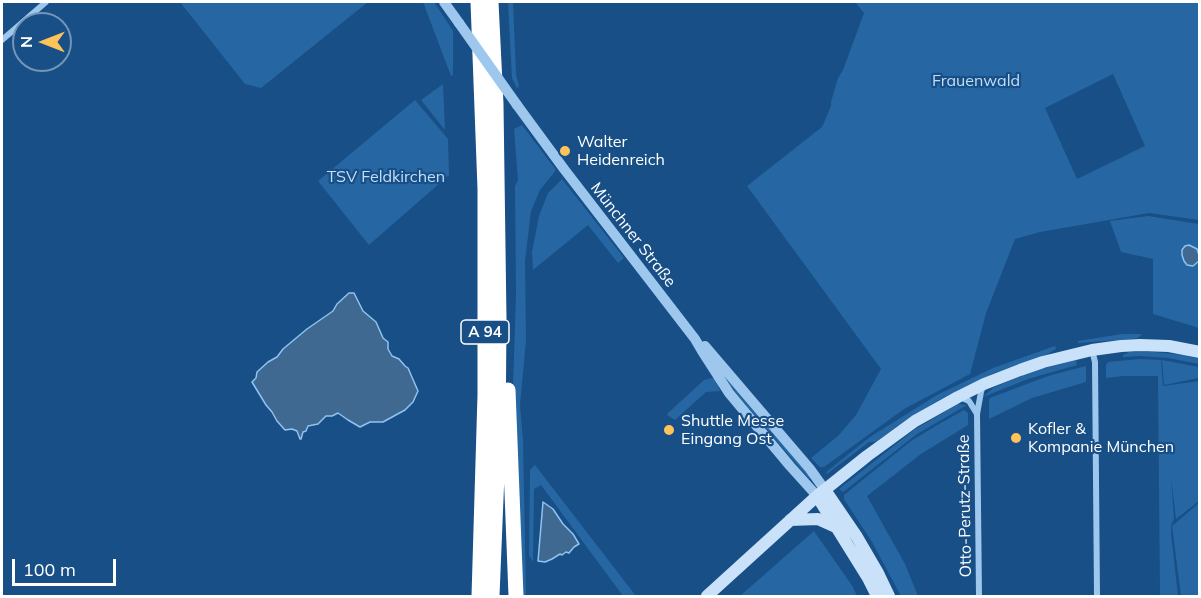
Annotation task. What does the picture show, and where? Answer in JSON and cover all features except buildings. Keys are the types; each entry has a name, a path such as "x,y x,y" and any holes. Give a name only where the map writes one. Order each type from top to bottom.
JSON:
{"highway":[{"name":"A 94","path":"478,2 485,189 485,395 479,597"},
{"name":"A 94","path":"491,2 496,104 499,319 498,450 492,597"},
{"path":"499,319 506,343 516,597"},
{"path":"471,597 481,570"}],"main road":[{"path":"707,597 821,493 897,434 942,405 984,384 1043,362 1092,350 1140,345 1170,346 1200,352"},
{"path":"821,493 877,597"},
{"path":"821,493 857,537 890,597"},
{"path":"790,520 818,519 838,528"}],"street":[{"path":"2,40 46,2"},
{"name":"Münchner Straße","path":"444,2 564,170 695,339 729,393 790,466 821,493"},
{"path":"1092,350 1095,362 1097,597"},
{"name":"Otto-Perutz-Straße","path":"980,597 977,414 984,384"},
{"name":"Otto-Perutz-Straße","path":"958,397 969,400 977,414"}],"green space":[{"path":"180,2 368,2 261,88 245,84"},
{"path":"423,2 434,2 453,31 453,75 451,76"},
{"path":"508,2 513,2 516,74 519,86 517,88 512,78"},
{"name":"Frauenwald","path":"855,2 1199,2 1199,220 1149,213 1040,232 1015,239 986,313 970,374 904,409 824,467 820,467 811,458 838,436 856,415 881,369 747,186 822,127 831,106 838,78 864,13","holes":["1113,74 1145,146 1077,179 1045,108"]},
{"path":"443,84 445,130 421,100"},
{"name":"TSV Feldkirchen","path":"415,100 448,139 449,175 369,245 318,181"},
{"path":"522,125 556,170 540,190 531,211 525,261 526,340 520,405 523,440 526,594 524,596 513,386 516,295 515,186 518,180 514,129"},
{"path":"562,179 624,258 618,263 588,225 533,270 532,252 539,216 548,193"},
{"path":"1148,216 1199,224 1199,328 1153,314 1153,259 1121,252 1110,221"},
{"path":"1122,334 1142,334 1132,339 1078,343 1078,341"},
{"path":"1055,346 1056,349 1046,355 994,373 939,400 875,442 869,442 827,474 826,472 870,437 937,395 993,368"},
{"path":"1129,352 1183,355 1199,359 1199,364 1168,358 1123,357"},
{"path":"1076,360 1077,365 1028,379 983,397 993,388 1011,380"},
{"path":"1161,360 1163,386 1199,381 1199,501 1176,519 1171,478 1174,519 1171,533 1178,596 1160,596 1158,376 1106,378 1108,362"},
{"path":"1162,360 1199,367 1199,378 1164,385"},
{"path":"1086,366 1086,382 1032,398 989,419 990,398 1048,376"},
{"path":"724,376 811,477 809,479 725,380"},
{"path":"715,378 720,391 706,392 675,420 667,415 704,380"},
{"path":"958,404 967,405 917,434 843,492 839,489 914,430"},
{"path":"964,410 968,413 968,425 921,454 867,496 905,564 918,596 901,596 872,542 844,499 844,495 911,441"},
{"path":"535,465 636,596 623,596 541,485 534,489 533,562 529,555 530,470"},
{"path":"1199,503 1199,596 1181,596 1172,526"},
{"path":"814,531 857,596 740,596"}],"shaded area":[{"path":"1189,245 1197,249 1199,255 1199,261 1193,266 1187,265 1182,255 1182,250"},
{"path":"349,293 354,293 363,311 376,322 383,338 388,342 388,349 392,356 408,368 418,391 413,402 405,410 383,422 370,422 360,427 338,413 326,416 318,424 308,426 300,439 297,431 285,430 277,421 252,382 257,372 307,329 333,311"},
{"path":"543,502 553,509 579,544 569,553 560,554 545,562 538,561"}],"place":[{"name":"Walter Heidenreich","path":"565,151"},
{"name":"Shuttle Messe Eingang Ost","path":"669,430"},
{"name":"Kofler & Kompanie München","path":"1016,438"}]}
